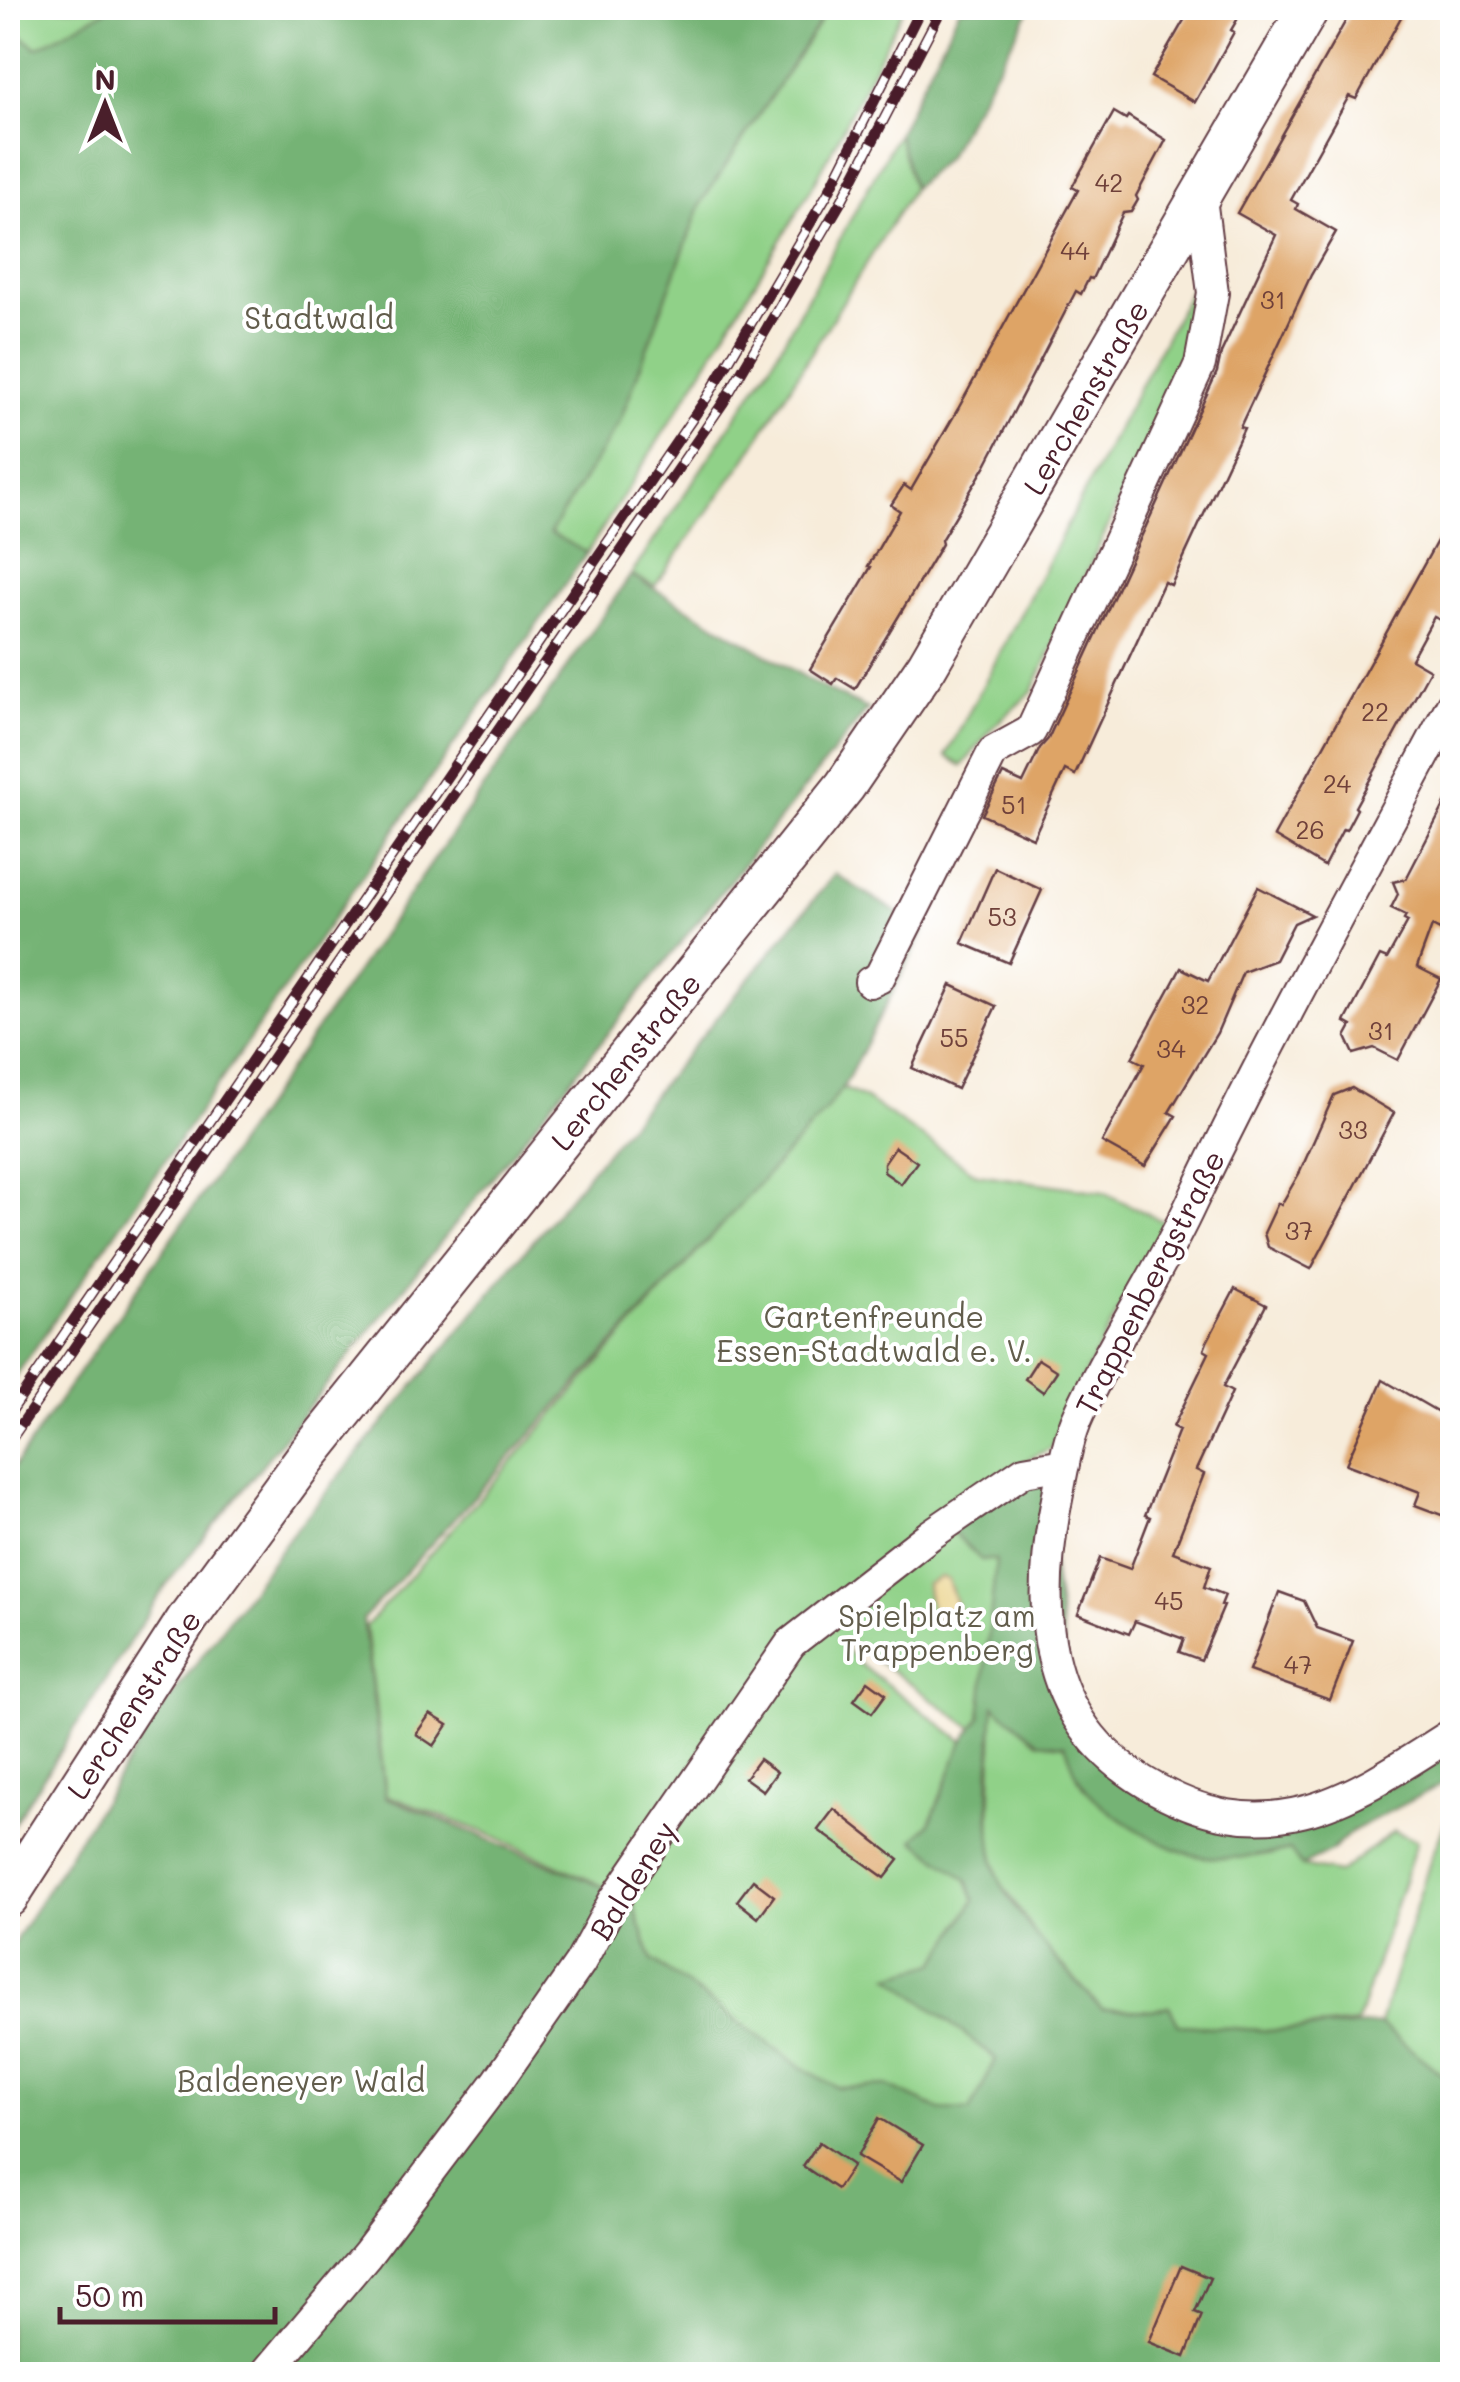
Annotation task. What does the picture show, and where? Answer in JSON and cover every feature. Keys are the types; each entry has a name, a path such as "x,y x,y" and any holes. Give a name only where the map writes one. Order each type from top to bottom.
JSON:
{"main road":[{"name":"Lerchenstraße","path":"8,1897 188,1618 304,1460 846,786 884,732 937,650 1309,8"}],"street":[{"path":"870,982 879,978 993,752 1031,731 1200,364 1213,293 1202,198"},
{"name":"Trappenbergstraße","path":"1452,704 1079,1414 1052,1522 1047,1575 1050,1653 1073,1712 1118,1764 1162,1792 1234,1816 1268,1818 1310,1812 1341,1801 1452,1734"},
{"name":"Baldeney","path":"266,2374 367,2254 498,2081 580,1963 613,1902 791,1643 930,1534 1010,1480 1024,1471 1064,1464"}],"green space":[{"path":"8,8 110,8 37,48 8,26"},
{"name":"Stadtwald","path":"110,8 829,8 701,203 620,421 550,533 587,553 8,1387 8,26 37,48"},
{"path":"829,8 904,8 817,179 587,553 549,534 620,421 701,203"},
{"path":"960,8 1031,8 946,158 913,188 898,133"},
{"path":"898,133 913,188 747,457 655,586 631,575 771,364"},
{"path":"1193,285 1183,363 1032,692 996,724 962,766 946,756"},
{"path":"631,575 827,690 868,709 166,1585 8,1833 8,1475"},
{"name":"Baldeneyer Wald","path":"835,874 925,930 845,1084 825,1111 363,1619 386,1797 609,1889 629,1893 652,1960 800,2066 838,2088 888,2086 940,2110 970,2111 996,2059 890,1976 936,1963 975,1900 967,1880 914,1840 930,1823 963,1741 980,1718 996,1560 981,1560 950,1529 1026,1477 1057,1472 1047,1521 1074,1723 1219,1818 1396,1784 1452,1752 1452,1775 1444,1783 1352,1831 1331,1851 1301,1866 1290,1850 1248,1857 1205,1857 1155,1839 1119,1818 1090,1793 1078,1777 1065,1745 1039,1742 994,1706 989,1797 992,1846 1001,1883 1034,1933 1102,2009 1152,2011 1169,2006 1179,2025 1275,2031 1380,2024 1452,2083 1452,2374 8,2374 8,1952 149,1727 291,1535"},
{"name":"Gartenfreunde Essen-Stadtwald e. V.","path":"843,1088 866,1099 977,1174 1103,1192 1166,1223 1071,1400 1051,1448 1003,1472 994,1599 980,1718 974,1729 850,1641 844,1647 857,1662 963,1741 930,1823 967,1880 975,1900 936,1964 891,1976 996,2059 971,2112 940,2110 888,2086 838,2089 652,1960 629,1893 609,1889 496,1837 386,1795 366,1626"},
{"path":"993,1705 1039,1742 1065,1745 1079,1780 1262,1856 1291,1850 1302,1866 1339,1873 1394,1831 1417,1841 1357,2023 1275,2031 1179,2025 1169,2006 1152,2011 1102,2009 1040,1941 999,1880 990,1840"},
{"path":"1452,1806 1452,2083 1380,2024 1431,1858"}],"sand":[{"path":"941,1577 948,1580 959,1612 942,1624 931,1606 927,1584"}],"building":[{"path":"1191,8 1244,8 1195,102 1151,77"},
{"path":"1353,8 1406,8 1356,99 1349,96 1291,200 1298,204 1296,209 1336,232 1311,275 1171,585 1164,582 1075,775 1065,770 1033,838 982,815 1003,774 1023,783 1048,739 1217,372 1221,353 1276,235 1237,213"},
{"path":"1114,112 1126,119 1128,116 1166,140 1136,196 1138,200 1131,212 1123,213 1092,279 1089,278 1081,294 1076,291 986,465 855,689 837,678 833,684 810,669 900,511 891,505 904,485 911,490 958,409 1078,190 1072,187"},
{"path":"1437,541 1452,549 1452,626 1434,617 1411,659 1430,670 1324,866 1274,836"},
{"path":"1452,790 1452,906 1440,930 1432,926 1417,967 1441,979 1398,1060 1374,1048 1354,1054 1346,1037 1352,1026 1345,1022 1380,956 1387,959 1408,921 1404,919 1406,915 1391,908 1398,894 1393,882 1406,879"},
{"path":"995,868 1042,890 1009,963 962,943"},
{"path":"1258,887 1312,915 1294,923 1275,960 1243,972 1217,1033 1169,1112 1176,1116 1145,1166 1102,1142 1144,1064 1132,1058 1181,968 1208,981"},
{"path":"951,985 996,1006 957,1089 912,1068"},
{"path":"1352,1088 1394,1113 1311,1269 1268,1247 1264,1233 1278,1203 1281,1205 1300,1172 1334,1095"},
{"path":"895,1147 917,1162 901,1184 884,1172 884,1163"},
{"path":"1235,1289 1266,1305 1223,1387 1232,1392 1196,1470 1204,1474 1173,1552 1211,1566 1204,1587 1225,1595 1201,1660 1179,1652 1184,1639 1135,1621 1129,1634 1078,1614 1100,1558 1130,1569 1150,1517 1145,1515 1179,1430 1173,1427 1209,1353 1204,1350 1207,1342"},
{"path":"1038,1359 1057,1371 1043,1392 1025,1379"},
{"path":"1383,1380 1452,1420 1452,1519 1415,1505 1420,1492 1346,1464"},
{"path":"1279,1592 1304,1601 1317,1628 1353,1641 1330,1700 1249,1671"},
{"path":"868,1681 886,1694 872,1713 854,1700"},
{"path":"430,1714 448,1725 434,1746 416,1734"},
{"path":"759,1759 777,1772 763,1791 745,1778"},
{"path":"834,1809 899,1860 885,1878 818,1830"},
{"path":"753,1880 774,1896 758,1918 737,1901"},
{"path":"879,2118 923,2145 901,2182 857,2156"},
{"path":"819,2142 853,2165 837,2189 803,2166"},
{"path":"1181,2266 1210,2278 1195,2312 1202,2315 1185,2357 1149,2342"}],"railway":[{"path":"8,1416 708,396 828,193 921,8"},
{"path":"8,1444 723,403 842,200 942,8"}],"park label":[{"name":"Spielplatz am Trappenberg","path":"937,1632"}]}
